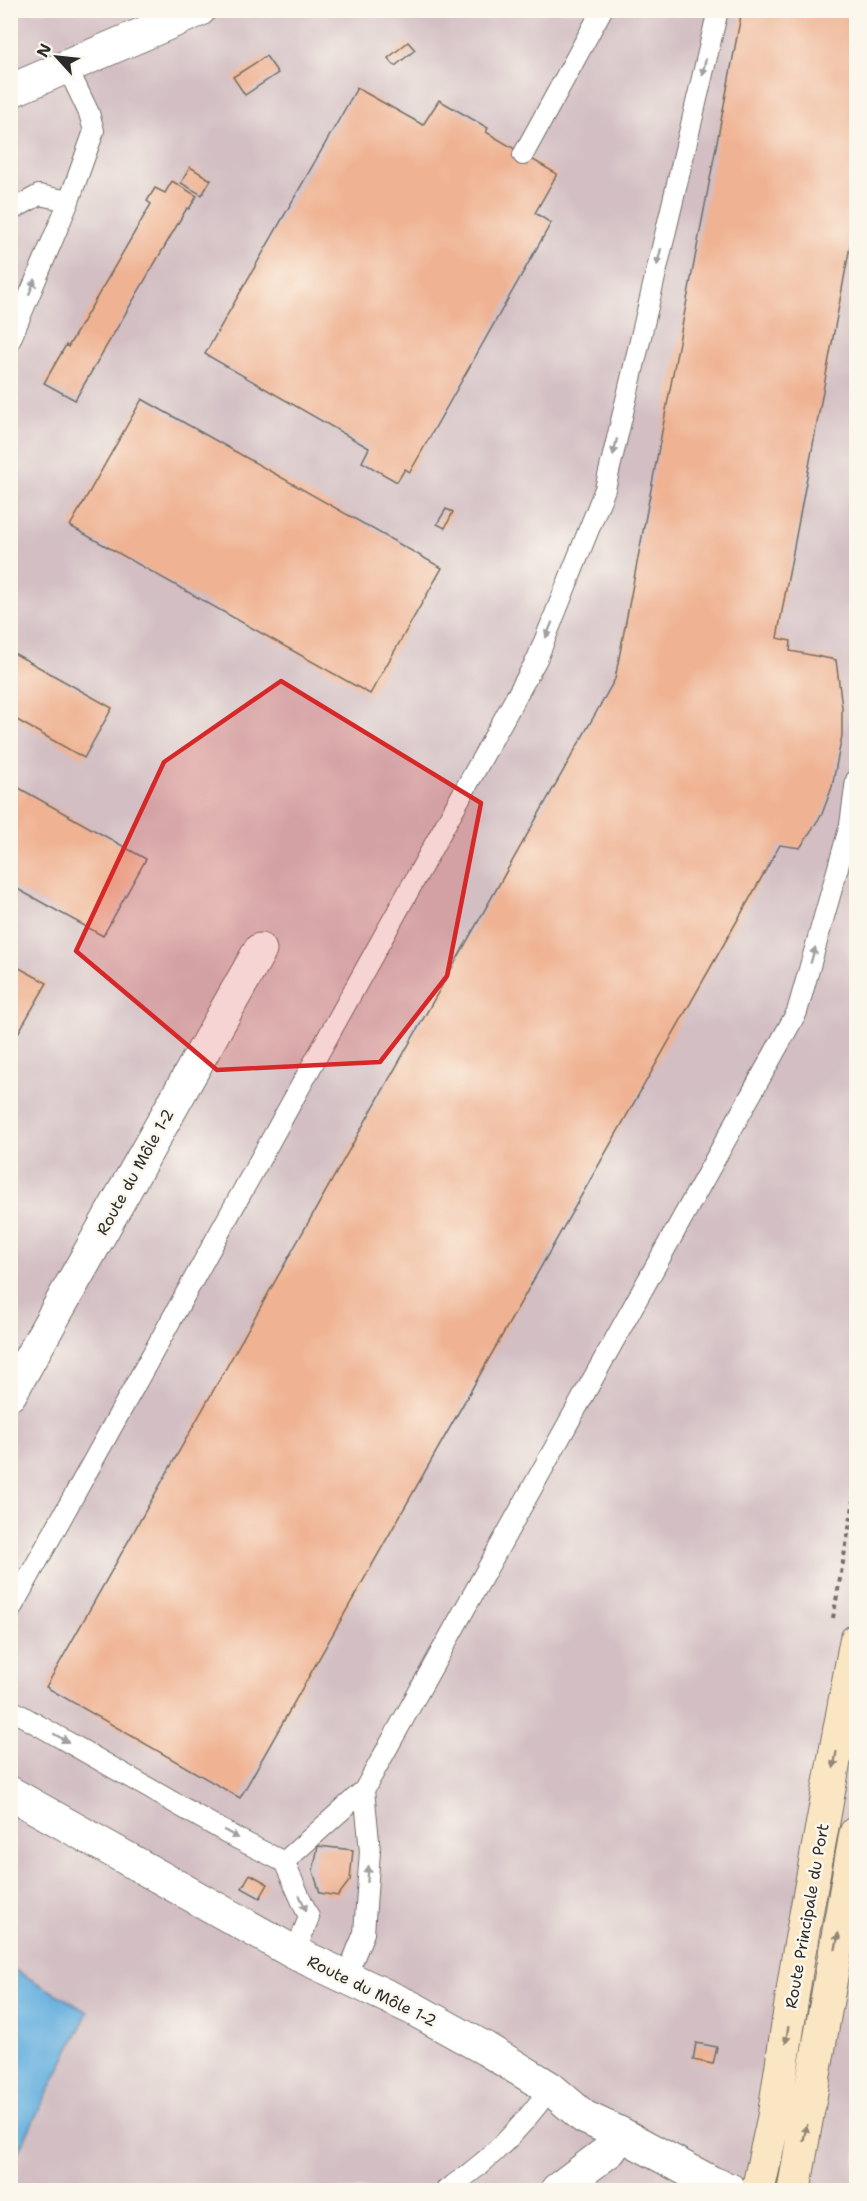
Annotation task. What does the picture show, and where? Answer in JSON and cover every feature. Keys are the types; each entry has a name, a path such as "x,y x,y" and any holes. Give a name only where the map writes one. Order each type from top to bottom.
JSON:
{"main road":[{"name":"Route Principale du Port","path":"758,2190 774,2117 798,1958 856,1641"},
{"name":"Route Principale du Port","path":"794,2190 856,1833"}],"street":[{"path":"10,91 199,10"},
{"name":"Route du Môle 1-2","path":"10,1394 260,950"},
{"name":"Route du Môle 1-2","path":"10,1793 295,1953 411,2008 550,2088 584,2117 730,2190"},
{"path":"557,2190 610,2150 621,2134"}],"lane":[{"path":"523,154 602,10"},
{"path":"10,1611 537,659 604,489 718,10"},
{"path":"10,341 69,201 94,131 89,113 67,67"},
{"path":"10,211 39,195 69,201"},
{"path":"284,1862 364,1790 797,1012 850,825 856,780"},
{"path":"10,1709 236,1838 284,1862 309,1917 295,1953"},
{"path":"346,1977 364,1933 370,1851 364,1790"},
{"path":"446,2190 476,2170 532,2112 550,2088"}],"highlighted area":[{"path":"281,681 481,803 447,976 380,1062 217,1070 76,951 164,762"}],"shaded area":[{"path":"11,11 856,11 856,2190 11,2190 10,2166 88,2012 10,1968"}],"water":[{"path":"11,1968 88,2012 11,2166"}],"building":[{"path":"742,10 856,10 856,214 777,638 791,641 790,651 836,660 842,707 842,736 832,787 822,814 800,848 780,845 240,1798 46,1687 615,679"},
{"path":"408,42 415,50 395,66 388,58"},
{"path":"266,56 278,73 245,95 233,77"},
{"path":"357,88 423,125 439,100 488,128 486,132 557,174 535,213 551,223 410,472 405,469 397,482 362,462 369,448 205,354"},
{"path":"190,167 211,180 202,195 181,183"},
{"path":"172,181 197,196 189,209 187,208 75,400 44,383 66,345 68,347 151,204 147,201 155,188 165,193"},
{"path":"142,399 442,568 370,694 70,526"},
{"path":"446,509 453,512 445,528 437,524"},
{"path":"10,651 112,708 84,758 10,716"},
{"path":"10,783 146,859 103,936 10,885"},
{"path":"10,963 47,983 10,1047"},
{"path":"318,1846 353,1850 350,1880 338,1896 320,1893 313,1871"},
{"path":"250,1874 268,1884 260,1898 242,1888"},
{"path":"696,2043 717,2047 713,2064 693,2060"}]}
